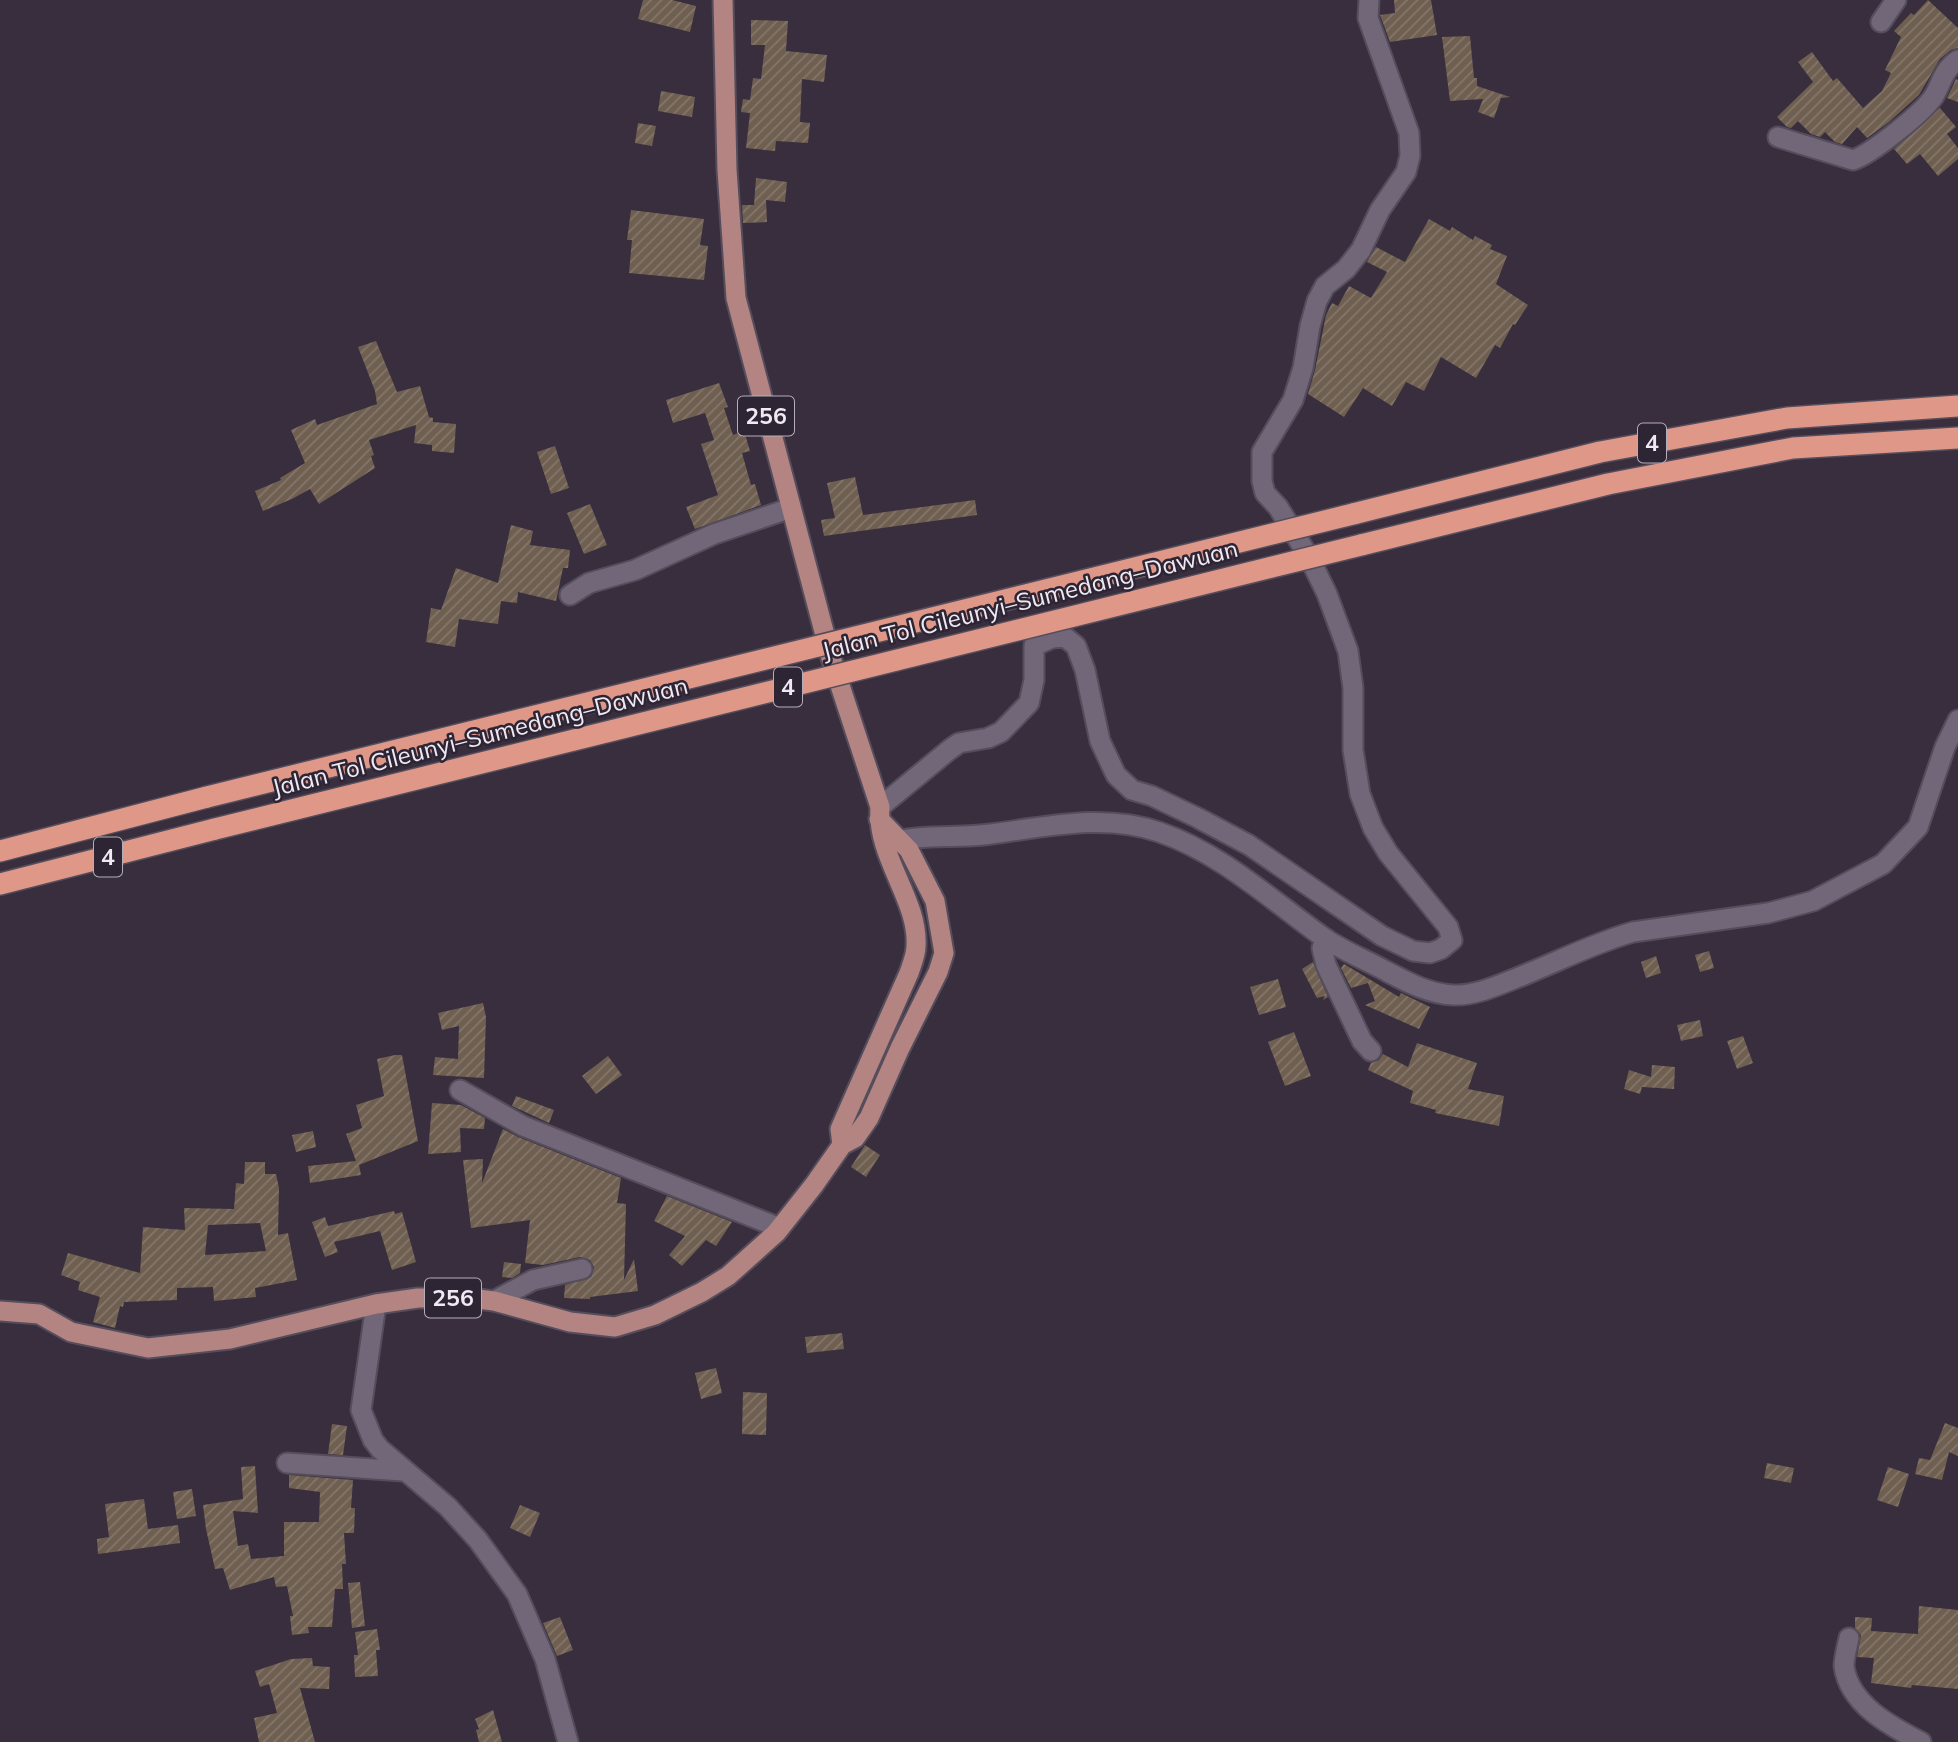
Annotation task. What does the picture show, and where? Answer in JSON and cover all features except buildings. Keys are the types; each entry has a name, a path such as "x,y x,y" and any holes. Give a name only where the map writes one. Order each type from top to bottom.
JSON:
{"highway":[{"name":"Jalan Tol Cileunyi–Sumedang–Dawuan","path":"0,851 1601,452 1787,418 1958,406"},
{"name":"Jalan Tol Cileunyi–Sumedang–Dawuan","path":"0,884 1608,484 1793,448 1958,439"}],"main road":[{"name":"256","path":"723,0 728,183 736,298 831,658 879,813 891,843 916,937 916,950 909,973 840,1129 842,1145"},
{"name":"256","path":"0,1311 39,1314 71,1332 148,1348 230,1339 376,1304 418,1298 494,1301 570,1322 615,1327 656,1315 702,1292 729,1276 780,1228 842,1145 855,1138 869,1118 938,972 944,953 935,901 908,850 891,843"}],"street":[{"path":"879,813 959,743 1001,732 1029,703 1034,680 1034,646 1052,638 1065,638 1076,646 1085,670 1100,741 1116,775 1132,790 1152,796 1249,845 1382,936 1413,951 1430,953 1441,949 1452,940 1448,927 1388,853 1373,828 1360,794 1353,750 1353,688 1348,652 1327,594 1309,558 1278,507 1265,493 1262,481 1262,452 1293,400 1303,368 1317,300 1325,286 1354,261 1380,210 1406,172 1410,156 1409,133 1368,18 1369,0"},
{"path":"1881,22 1896,0"},
{"path":"1778,136 1853,160 1863,156 1920,110 1933,96 1942,75 1958,60"},
{"path":"570,595 589,583 635,570 714,534 791,508"},
{"path":"891,843 921,837 967,837 1078,823 1118,824 1157,831 1223,863 1326,939 1418,987 1452,995 1466,994 1509,981 1612,938 1633,932 1768,913 1813,901 1883,864 1913,834 1922,820 1945,747 1958,720"},
{"path":"1326,939 1322,948 1326,965 1362,1041 1371,1051"},
{"path":"460,1090 523,1126 780,1228"},
{"path":"494,1301 533,1280 582,1269"},
{"path":"376,1304 361,1410 373,1440 403,1471 455,1514 478,1540 517,1594 545,1659 568,1742"},
{"path":"288,1464 403,1471"},
{"path":"1849,1639 1844,1665 1855,1695 1870,1710 1921,1742"}]}
